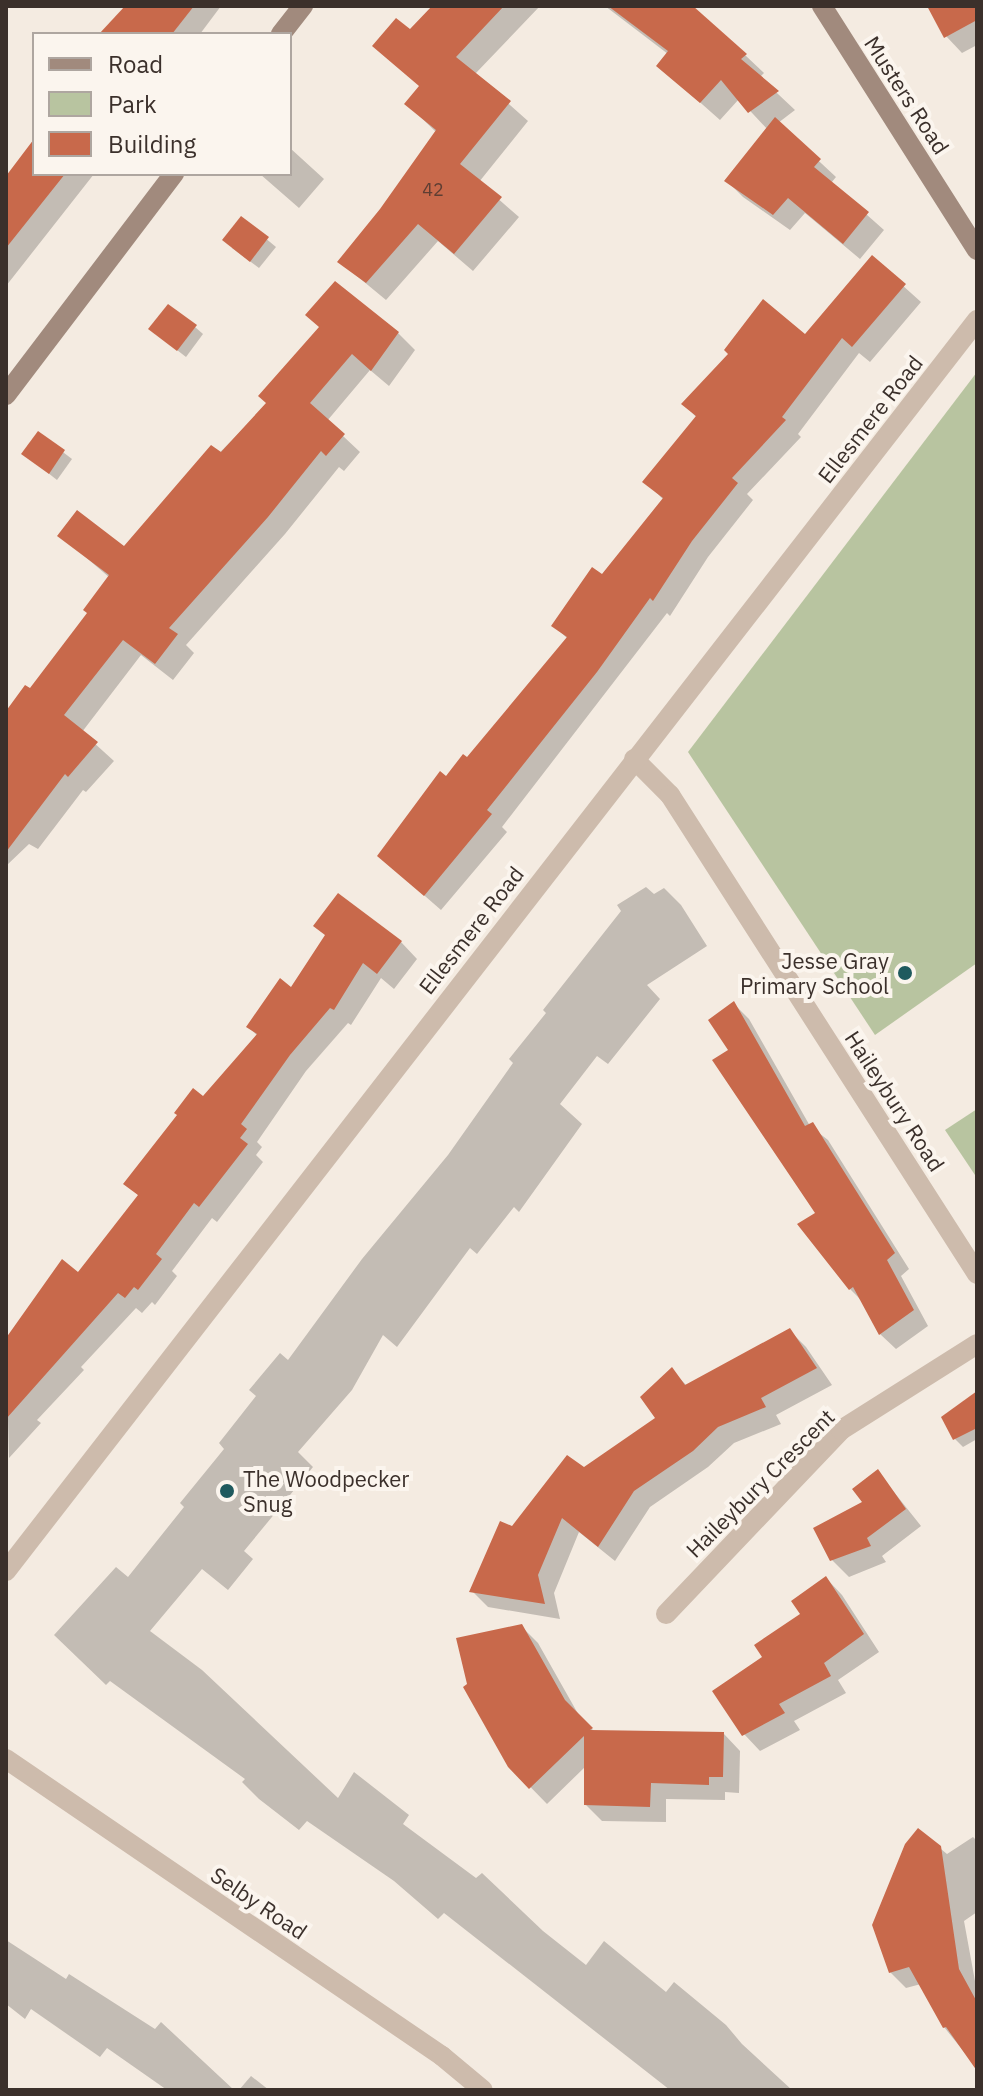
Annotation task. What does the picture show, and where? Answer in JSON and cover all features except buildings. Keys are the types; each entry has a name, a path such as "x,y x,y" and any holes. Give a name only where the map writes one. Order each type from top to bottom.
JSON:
{"street":[{"path":"283,32 303,6"},
{"name":"Musters Road","path":"822,6 977,250"},
{"path":"6,395 172,176"},
{"name":"Ellesmere Road","path":"6,1571 977,320"},
{"name":"Haileybury Road","path":"634,759 670,795 977,1274"},
{"name":"Haileybury Crescent","path":"666,1614 841,1430 977,1344"},
{"name":"Selby Road","path":"6,1759 442,2056 483,2090"}],"green space":[{"name":"Jesse Gray Primary School","path":"977,372 977,963 875,1035 688,752"},
{"path":"977,1109 977,1178 945,1130"}],"place":[{"name":"Jesse Gray Primary School","path":"905,973"},
{"name":"The Woodpecker Snug","path":"227,1491"}]}
